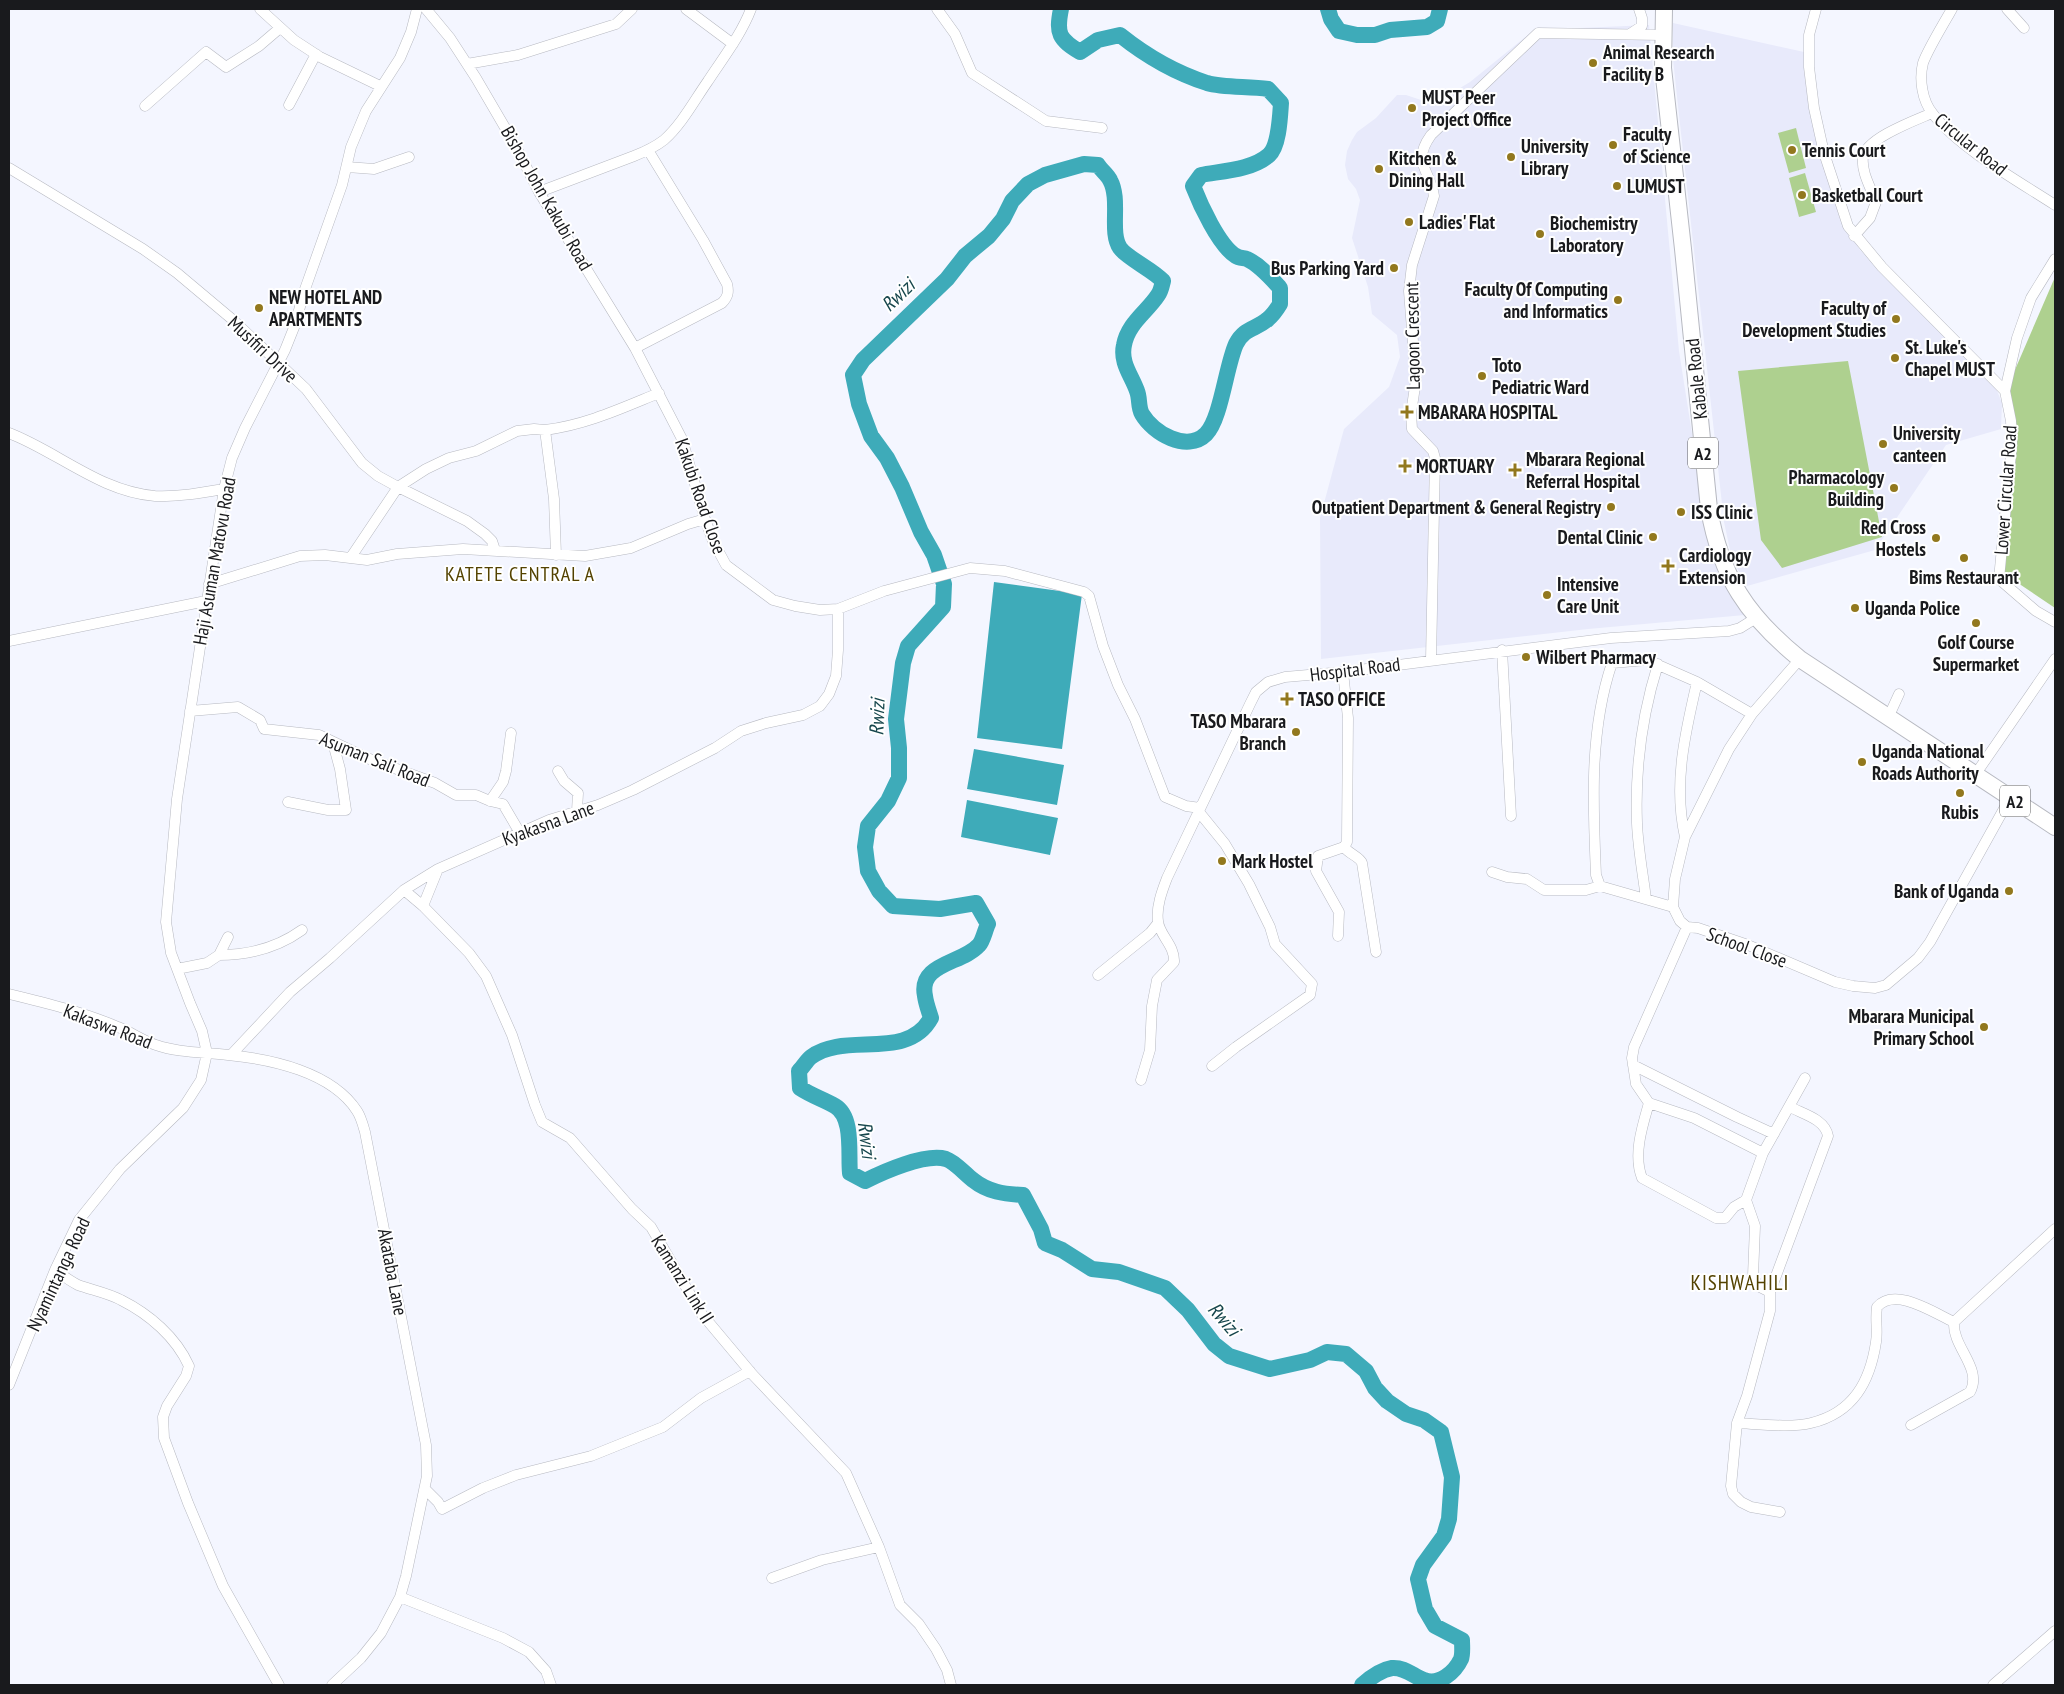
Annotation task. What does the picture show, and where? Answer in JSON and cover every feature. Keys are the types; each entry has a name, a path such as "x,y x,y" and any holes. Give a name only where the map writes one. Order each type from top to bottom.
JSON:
{"main road":[{"name":"Kabale Road","path":"1664,9 1662,35 1663,68 1709,509 1717,548 1727,573 1740,597 1756,618 1772,636 1800,659 1975,775"},
{"name":"A2","path":"1975,775 2055,827"}],"street":[{"path":"260,9 294,40 316,54 380,86"},
{"name":"Haji Asuman Matovu Road","path":"207,1053 202,1031 171,953 166,922 176,799 224,489 232,458 295,325 304,292 342,185 351,147 366,111 380,86 400,58 411,32 417,9"},
{"name":"Bishop John Kakubi Road","path":"426,9 450,38 467,64 514,143 539,192 635,348 659,393"},
{"path":"467,64 518,55 616,24 632,9"},
{"path":"686,9 732,44"},
{"path":"539,192 648,150 664,140 684,118 746,22 751,9"},
{"path":"937,9 955,34 972,72 1046,121 1102,128"},
{"path":"1630,34 1642,26 1639,9"},
{"path":"1816,9 1809,35 1809,67 1814,108 1832,182 1848,226 1854,236 2005,391"},
{"name":"Circular Road","path":"1952,9 1923,63 1922,91 1932,113 1983,158 2055,205"},
{"path":"2007,9 2024,28"},
{"path":"145,106 206,52 226,67 259,46 280,28"},
{"name":"Lagoon Crescent","path":"1430,660 1435,458 1433,450 1412,429 1411,413 1416,380 1409,298 1412,265 1434,196 1422,166 1422,151 1431,135 1538,33 1613,36 1630,34 1662,35"},
{"path":"288,105 316,54"},
{"path":"1854,236 1870,218 1876,202 1864,173 1863,155 1879,139 1907,123 1932,113"},
{"path":"635,348 722,303 726,299 728,292 727,284 703,240 648,150"},
{"path":"346,167 374,169 409,156"},
{"name":"Musifiri Drive","path":"9,168 143,249 177,273 232,320 306,389 362,463 378,476 467,521 492,541 495,550"},
{"path":"2005,391 2017,338 2031,298 2055,259"},
{"name":"Lower Circular Road","path":"2005,391 2011,420 2012,443 2000,579 2036,611 2055,622"},
{"path":"351,557 398,487 426,469 449,458 476,451 517,431 560,428 605,416 659,393"},
{"name":"Kakubi Road Close","path":"659,393 682,439 713,542 726,565 754,588 773,600 820,610 838,609 884,591 975,568 1005,571 1084,592 1089,596 1103,646 1118,685 1135,719 1161,790 1165,797 1174,802 1200,810"},
{"path":"545,430 553,491 556,555"},
{"path":"9,434 26,440 104,483 124,490 162,496 185,495 224,489"},
{"path":"209,584 300,556 325,555 367,560 463,548 586,556 631,548 688,524 705,519"},
{"path":"9,641 206,601"},
{"name":"Kyakasna Lane","path":"231,1055 290,992 404,890 438,868 520,833 633,790 715,748 741,731 766,722 803,715 820,706 829,694 836,676 838,609"},
{"name":"Hospital Road","path":"1158,922 1159,902 1167,878 1256,692 1268,682 1285,677 1342,672 1502,650 1611,638 1729,631 1740,628 1756,618"},
{"path":"1502,650 1511,816"},
{"path":"1492,872 1508,877 1527,879 1544,890 1586,890 1600,886 1673,907 1674,879 1685,837 1729,749 1752,714 1800,659"},
{"path":"1975,775 2055,659"},
{"path":"1600,886 1596,875 1593,791 1598,722 1612,663 1647,660 1658,664 1697,682 1752,714"},
{"path":"1646,900 1637,824 1639,762 1648,697 1658,664"},
{"path":"1338,936 1340,921 1338,912 1316,871 1316,866 1318,856 1344,847 1347,842 1348,718 1342,672"},
{"path":"1685,837 1681,820 1679,782 1686,728 1697,682"},
{"path":"1888,718 1899,694"},
{"name":"Asuman Sali Road","path":"190,711 238,707 260,720 264,729 319,735 367,758 435,783 456,795 476,795 490,802 503,804 520,833"},
{"path":"490,802 506,771 511,733"},
{"path":"288,802 328,810 346,810 340,769 333,743"},
{"path":"558,771 564,781 578,793 576,811"},
{"name":"School Close","path":"1673,907 1680,921 1687,927 1698,928 1748,945 1835,982 1876,988 1886,985 1918,958 1930,942 2010,798"},
{"path":"1200,810 1225,844 1249,884 1270,927 1275,944 1312,984 1310,995 1212,1066"},
{"path":"1344,847 1349,854 1361,859 1362,862 1376,952"},
{"path":"423,906 438,868"},
{"name":"Kamanzi Link II","path":"404,890 423,906 469,953 486,976 512,1035 542,1122 570,1138 632,1209 651,1227 700,1313 750,1371 846,1473 879,1547 900,1605 919,1624 936,1650 947,1670 951,1685"},
{"path":"1098,975 1150,933 1158,922 1170,945 1174,955 1174,962 1157,980 1152,1006 1150,1050 1141,1080"},
{"path":"1687,927 1634,1047 1633,1065 1636,1084 1649,1103 1694,1118 1763,1153"},
{"path":"219,955 241,955 257,952 302,930"},
{"path":"177,969 207,963 219,955 228,937"},
{"name":"Kakaswa Road","path":"9,994 62,1007 119,1027 154,1045 180,1051 207,1053"},
{"name":"Akataba Lane","path":"207,1053 275,1061 316,1077 340,1092 358,1111 367,1142 426,1445 427,1476 400,1597 381,1633 361,1658 332,1685"},
{"name":"Nyamintanga Road","path":"9,1385 55,1270 79,1220 120,1169 183,1108 200,1080 207,1053"},
{"path":"1633,1065 1736,1118 1774,1134"},
{"path":"1770,1292 1758,1286 1752,1276 1755,1226 1746,1200 1763,1153 1805,1078"},
{"path":"1649,1103 1638,1152 1638,1167 1642,1178 1716,1218 1725,1218 1734,1207 1746,1200"},
{"path":"1780,1512 1751,1507 1741,1502 1733,1494 1732,1467 1737,1423 1747,1396 1770,1312 1770,1292 1828,1136 1827,1128 1821,1123 1790,1107"},
{"path":"1911,1425 1970,1392 1973,1385 1972,1370 1955,1339 1954,1322 2055,1229"},
{"path":"55,1270 75,1284 120,1299 147,1316 169,1335 184,1355 189,1366 186,1376 167,1406 163,1417 164,1438 188,1503 223,1586 279,1685"},
{"path":"1737,1423 1810,1423 1835,1413 1851,1403 1861,1391 1877,1341 1877,1307 1889,1299 1901,1298 1954,1322"},
{"path":"425,1489 442,1509 483,1488 516,1475 591,1456 663,1427 701,1398 750,1371"},
{"path":"772,1578 822,1560 879,1547"},
{"path":"400,1597 503,1638 529,1652 546,1671 550,1685"},
{"path":"1992,1685 2055,1630"}],"shaded area":[{"path":"1673,23 1804,52 1814,129 1838,213 1860,250 1963,349 1993,381 2002,403 2001,429 1946,445 1875,550 1747,586 1732,559 1724,522 1673,59"},
{"path":"1649,25 1679,351 1704,510 1745,615 1588,629 1321,659 1320,518 1344,429 1389,387 1400,357 1397,335 1372,314 1368,287 1352,238 1360,200 1356,189 1348,179 1345,165 1347,151 1352,140 1357,132 1376,118 1397,95 1430,100 1452,93 1470,82 1534,30"}],"green space":[{"name":"Tennis Court","path":"1796,128 1806,168 1789,173 1778,133"},
{"name":"Basketball Court","path":"1805,173 1816,212 1799,217 1789,178"},
{"path":"2055,277 2055,608 2003,573 2008,386"},
{"path":"1848,361 1882,537 1782,568 1761,540 1738,371"}],"water":[{"path":"994,582 1082,594 1062,749 977,738"},
{"path":"974,749 1064,765 1057,805 967,789"},
{"path":"967,800 1058,818 1050,855 961,837"}],"waterway":[{"name":"Rwizi","path":"1061,9 1059,24 1061,35 1067,43 1080,52 1098,40 1120,35 1140,50 1172,69 1214,85 1268,89 1281,103 1277,138 1269,155 1246,167 1201,175 1193,186 1205,213 1223,243 1236,256 1247,259 1273,280 1280,288 1280,304 1264,323 1239,338 1232,354 1216,417 1206,434 1190,442 1180,441 1162,434 1142,414 1138,394 1125,364 1123,352 1129,330 1154,301 1161,290 1163,281 1120,248 1115,233 1115,197 1110,180 1098,165 1084,164 1045,175 1028,184 1012,201 1003,219 989,236 965,256 947,279 863,360 853,375 859,404 871,436 887,458 902,487 921,532 934,555 944,584 943,607 908,646 903,663 896,719 899,748 899,778 888,801 868,826 865,847 868,871 879,891 893,906 940,909 976,903 988,924 979,945 972,951 935,970 928,977 925,985 925,996 931,1018 920,1031 907,1039 891,1043 841,1046 825,1050 811,1057 799,1071 800,1088 841,1111 848,1127 850,1173 865,1181 916,1161 937,1158 946,1159 973,1180 990,1190 1023,1195 1041,1229 1045,1243 1062,1250 1092,1269 1119,1272 1165,1288 1188,1310 1214,1344 1229,1356 1270,1369 1310,1360 1327,1352 1346,1354 1366,1371 1375,1388 1387,1401 1406,1414 1424,1420 1441,1432 1452,1477 1449,1519 1444,1536 1423,1565 1418,1579 1425,1609 1435,1626 1462,1640 1461,1659 1451,1673 1435,1681 1424,1680 1405,1670 1392,1668 1379,1672 1362,1685"},
{"name":"Rwizi","path":"1328,9 1331,19 1339,31 1357,35 1375,35 1390,30 1427,27 1437,21 1440,9"}],"place":[{"name":"Animal Research Facility B","path":"1593,63"},
{"name":"MUST Peer Project Office","path":"1412,108"},
{"name":"Faculty of Science","path":"1613,145"},
{"name":"Tennis Court","path":"1792,150"},
{"name":"University Library","path":"1511,157"},
{"name":"Kitchen & Dining Hall","path":"1379,169"},
{"name":"LUMUST","path":"1617,186"},
{"name":"Basketball Court","path":"1802,195"},
{"name":"Ladies' Flat","path":"1409,222"},
{"name":"Biochemistry Laboratory","path":"1540,234"},
{"name":"Bus Parking Yard","path":"1394,268"},
{"name":"Faculty Of Computing and Informatics","path":"1618,300"},
{"name":"NEW HOTEL AND APARTMENTS","path":"259,308"},
{"name":"Faculty of Development Studies","path":"1896,319"},
{"name":"St. Luke's Chapel MUST","path":"1895,358"},
{"name":"Toto Pediatric Ward","path":"1482,376"},
{"name":"MBARARA HOSPITAL","path":"1407,412"},
{"name":"University canteen","path":"1883,444"},
{"name":"MORTUARY","path":"1405,466"},
{"name":"Mbarara Regional Referral Hospital","path":"1515,470"},
{"name":"Pharmacology Building","path":"1894,488"},
{"name":"Outpatient Department & General Registry","path":"1611,507"},
{"name":"ISS Clinic","path":"1681,512"},
{"name":"Dental Clinic","path":"1653,537"},
{"name":"Red Cross Hostels","path":"1936,538"},
{"name":"Bims Restaurant","path":"1964,558"},
{"name":"Cardiology Extension","path":"1668,566"},
{"name":"Intensive Care Unit","path":"1547,595"},
{"name":"Uganda Police","path":"1855,608"},
{"name":"Golf Course Supermarket","path":"1976,623"},
{"name":"Wilbert Pharmacy","path":"1526,657"},
{"name":"TASO OFFICE","path":"1287,699"},
{"name":"TASO Mbarara Branch","path":"1296,732"},
{"name":"Uganda National Roads Authority","path":"1862,762"},
{"name":"Rubis","path":"1960,793"},
{"name":"Mark Hostel","path":"1222,861"},
{"name":"Bank of Uganda","path":"2009,891"},
{"name":"Mbarara Municipal Primary School","path":"1984,1027"}],"district":[{"name":"KATETE CENTRAL A","path":"520,574"},
{"name":"KISHWAHILI","path":"1740,1282"}]}
